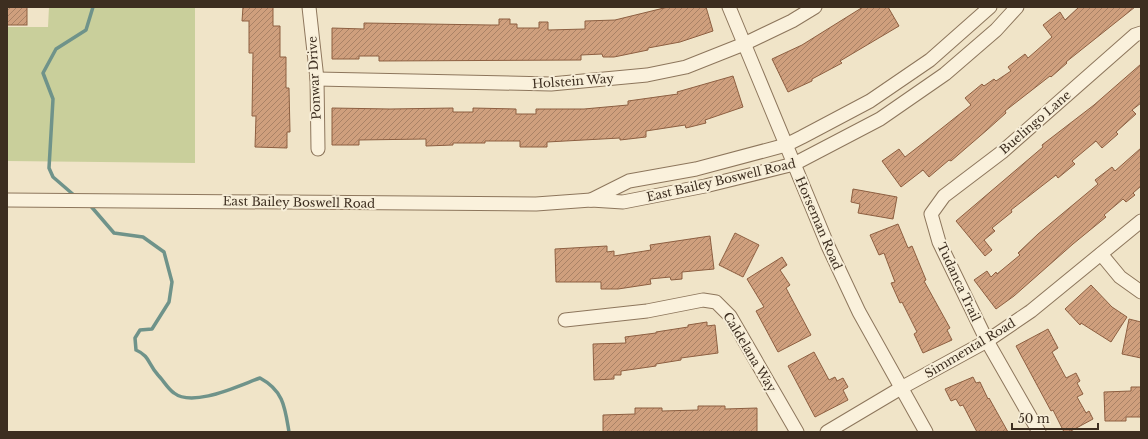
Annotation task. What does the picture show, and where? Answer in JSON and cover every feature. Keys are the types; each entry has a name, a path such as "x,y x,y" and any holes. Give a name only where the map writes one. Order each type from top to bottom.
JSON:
{"street":[{"name":"Ponwar Drive","path":"309,7 316,79 318,149"},
{"name":"Horseman Road","path":"729,7 828,246 859,312 926,432"},
{"name":"Holstein Way","path":"316,79 559,84 647,75 686,67 744,44 815,7"},
{"name":"East Bailey Boswell Road","path":"590,200 629,181 696,170 786,144 870,101 930,60 990,7"},
{"name":"East Bailey Boswell Road","path":"7,200 528,204 590,200 623,202 705,186 794,164 880,119 945,74 996,30 1017,7"},
{"name":"Buelingo Lane","path":"931,214 944,196 1002,152 1135,35 1141,33"},
{"name":"Tudanca Trail","path":"931,214 939,242 986,342 1039,432"},
{"name":"Simmental Road","path":"827,432 901,388 986,342 1031,311 1141,221"},
{"path":"1101,254 1120,278 1141,292"},
{"name":"Caldelana Way","path":"565,320 647,311 703,300 716,302 730,316 797,432"}],"green space":[{"path":"49,7 195,7 195,163 7,161 7,27 48,27"}],"building":[{"path":"7,7 27,7 27,25 7,25"},
{"path":"243,7 273,7 273,26 280,26 280,57 286,57 286,88 289,88 290,132 287,132 287,148 255,147 256,116 252,116 253,53 249,53 249,21 242,21"},
{"path":"668,7 706,7 713,31 680,42 648,48 648,50 614,57 603,57 602,54 581,55 581,60 379,61 379,56 359,56 359,59 332,59 332,28 364,29 364,23 499,25 499,19 510,19 510,24 517,24 517,28 539,28 539,22 548,22 548,30 585,29 585,21 615,20"},
{"path":"863,7 888,7 899,26 840,61 842,63 812,79 812,81 788,92 772,59 802,45"},
{"path":"1079,7 1135,7 1066,62 1067,63 1051,77 1050,76 1005,111 1006,113 951,161 949,160 929,177 923,170 901,187 882,161 899,149 905,157 927,140 971,105 965,98 982,84 984,86 994,79 996,81 1011,71 1008,67 1025,54 1028,58 1052,37 1043,25 1060,12 1065,20"},
{"path":"1141,64 1141,103 1132,110 1136,114 1116,132 1118,134 1102,148 1096,141 1072,161 1075,164 1058,178 1056,175 1011,210 1012,212 992,228 995,231 984,240 992,250 985,256 956,221 1043,147 1042,145 1094,105"},
{"path":"733,76 743,107 705,120 706,123 686,128 685,125 646,131 646,137 620,140 620,138 547,142 547,147 520,147 520,141 485,141 485,143 453,143 453,145 426,146 426,139 359,140 359,145 332,145 332,108 453,108 453,112 473,112 473,108 516,109 516,114 536,114 536,109 584,109 628,105 628,101 678,94 677,92"},
{"path":"1141,148 1141,186 1133,193 1135,195 1126,202 1123,199 1104,215 1106,217 1014,296 996,309 974,280 987,271 991,277 996,272 997,274 1020,255 1018,253 1038,234 1098,184 1095,180 1112,167 1115,171"},
{"path":"853,189 897,197 893,219 858,213 860,204 851,202"},
{"path":"898,224 908,248 912,246 926,280 924,281 950,328 947,330 952,340 923,353 914,334 917,332 902,302 900,303 891,283 895,282 884,253 879,255 870,235"},
{"path":"735,233 759,245 743,277 719,265"},
{"path":"710,236 714,269 682,272 682,279 671,280 670,277 650,279 651,284 618,289 601,289 601,282 556,282 555,249 607,246 607,252 614,251 614,256 651,250 650,245"},
{"path":"782,257 787,265 780,270 790,285 786,288 811,335 778,352 756,311 764,307 747,279"},
{"path":"1091,285 1112,307 1127,317 1111,342 1081,323 1080,325 1065,309"},
{"path":"1129,319 1141,322 1141,358 1122,354"},
{"path":"707,322 707,326 715,325 718,353 681,358 681,360 656,364 656,366 621,371 621,375 614,375 614,379 594,380 593,344 626,343 625,337 656,333"},
{"path":"1048,329 1058,348 1052,352 1066,378 1076,373 1080,381 1077,383 1083,394 1077,397 1086,413 1089,411 1093,419 1069,432 1064,432 1053,410 1051,411 1016,346"},
{"path":"814,352 829,380 835,377 837,381 843,378 848,387 843,390 848,400 815,417 788,366"},
{"path":"973,377 976,383 980,382 988,399 989,398 1008,432 977,432 963,405 960,406 956,399 951,401 945,389"},
{"path":"1131,387 1141,387 1141,417 1126,417 1126,421 1105,421 1104,392 1131,391"},
{"path":"698,406 725,406 725,409 757,408 757,432 603,432 603,415 635,414 635,408 662,408 662,411 698,410"}],"waterway":[{"path":"75,196 53,177 49,168 53,99 43,73 56,49 86,30 93,7"},
{"path":"89,204 114,233 143,237 164,252 172,282 169,302 152,329 140,330 135,338 136,350 144,355 168,387 174,393 182,397 204,397 229,390 260,378 268,383 279,394 286,415 289,432"}]}
